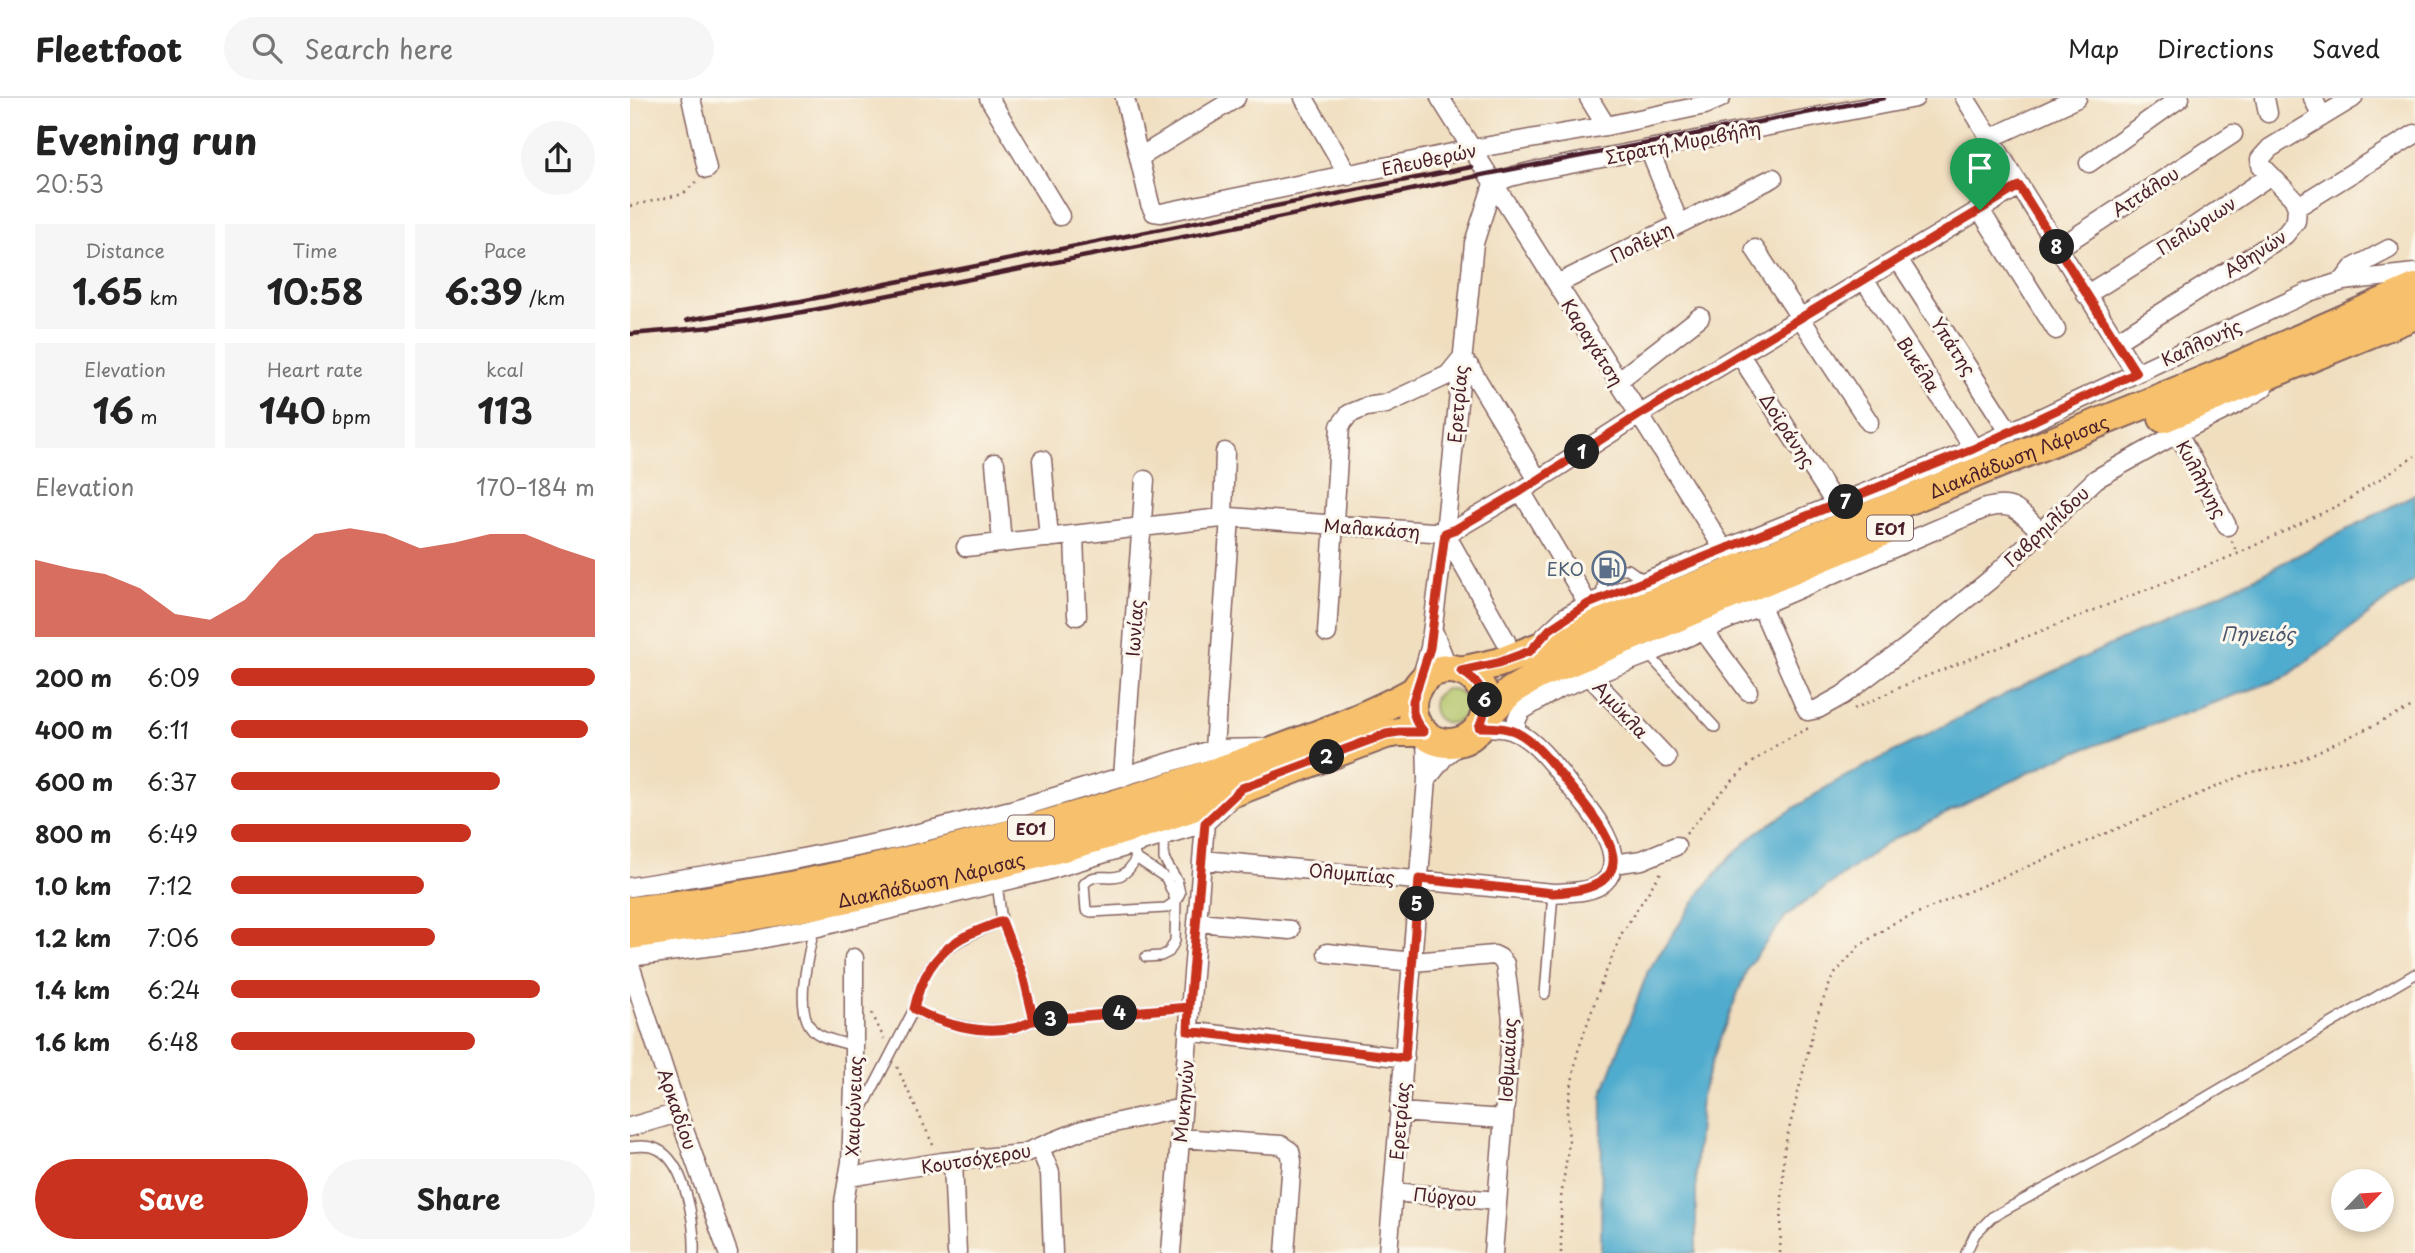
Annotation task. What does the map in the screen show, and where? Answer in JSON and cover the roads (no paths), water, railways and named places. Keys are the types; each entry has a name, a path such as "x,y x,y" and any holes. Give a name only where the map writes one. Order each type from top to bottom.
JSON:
{"main road":[{"name":"Διακλάδωση Λάρισας","path":"1458,670 1498,663 1518,646 1764,558 2222,373 2415,288"},
{"name":"Διακλάδωση Λάρισας","path":"1477,728 1499,701 1522,684 1582,667 1881,532 2415,315"},
{"name":"ΕΟ1","path":"1418,687 1436,671 1458,670"},
{"path":"1458,670 1471,676 1484,695 1477,728"},
{"name":"Διακλάδωση Λάρισας","path":"630,911 787,885 977,843 1136,798 1284,748 1381,709 1418,687"},
{"path":"1418,687 1413,701 1413,712 1425,733"},
{"name":"ΕΟ1","path":"1425,733 1446,743 1477,728"},
{"name":"Διακλάδωση Λάρισας","path":"630,935 718,922 992,867 1124,830 1386,734 1425,733"}],"street":[{"path":"691,98 707,169"},
{"path":"989,98 1060,216"},
{"path":"1125,98 1140,157 1236,98"},
{"path":"1304,98 1349,176"},
{"name":"Καραγάτση","path":"1440,98 1725,551"},
{"path":"1589,98 1606,126"},
{"name":"Στρατή Μυριβήλη","path":"1493,184 1534,171 1916,98"},
{"path":"1965,98 2136,373"},
{"path":"1991,138 2077,98"},
{"path":"2090,163 2180,98"},
{"path":"2313,98 2322,117"},
{"path":"2297,207 2293,198 2261,164 2262,154 2353,98"},
{"name":"Ελευθερών","path":"1140,157 1150,204 1154,212 1161,213 1472,149 1606,126 1709,100"},
{"name":"Αττάλου","path":"2057,249 2233,134"},
{"name":"Αθηνών","path":"2117,341 2286,235 2296,221 2297,207 2415,134"},
{"path":"1649,149 1679,223"},
{"name":"Πελώριων","path":"2086,295 2271,175"},
{"name":"Πολέμη","path":"1557,284 1773,178"},
{"name":"Ερετρίας","path":"1418,687 1430,648 1445,533 1474,243 1493,184"},
{"name":"Μαλακάση","path":"966,547 1227,517 1445,533 1521,491 1639,415 2019,186"},
{"path":"1980,210 2056,330"},
{"path":"1755,249 1869,422"},
{"name":"Καλλoνής","path":"2343,281 2353,268 2389,249"},
{"name":"Υπάτης","path":"1898,259 2010,433"},
{"name":"Καλλoνής","path":"1518,646 1595,601 1725,551 2010,433 2309,292 2343,281 2415,273"},
{"name":"Βικέλα","path":"1864,279 1973,449"},
{"path":"1618,381 1700,317"},
{"name":"Δοϊράνης","path":"1740,355 1836,505"},
{"path":"1327,633 1340,426 1349,414 1366,407 1387,404 1448,375 1461,359 1469,366 1538,480"},
{"name":"Γαβρηιλίδου","path":"1760,604 1804,704 1812,712 1855,686 1991,579 2096,479 2235,405 2308,360"},
{"name":"Κυλλήνης","path":"2178,433 2227,526"},
{"path":"1214,749 1227,517 1225,452"},
{"path":"1042,460 1049,538"},
{"path":"995,463 1002,543"},
{"name":"Ιωνίας","path":"1123,777 1145,480"},
{"path":"1521,491 1595,601"},
{"path":"1515,732 1517,719 1524,708 1557,689 1582,667 1648,654 1760,604 1998,505 2018,509 2040,531"},
{"path":"1844,569 1881,532"},
{"path":"1445,533 1518,646"},
{"path":"1074,536 1077,616"},
{"path":"1725,551 1764,558"},
{"name":"Ερετρίας","path":"1433,626 1438,648 1444,658 1458,670"},
{"path":"1703,630 1748,691"},
{"name":"Αμύκλα","path":"1582,667 1667,758"},
{"path":"1427,779 1445,756 1477,728 1515,732 1543,755 1594,816 1610,844 1613,864 1642,860 1676,846"},
{"name":"Ερετρίας","path":"1388,1253 1427,779 1425,733"},
{"path":"630,887 768,865 891,840 1011,810 1214,749 1284,748"},
{"path":"630,957 751,941 814,928 1134,852 1164,836 1205,823 1242,788"},
{"name":"Μυκηνών","path":"1171,1253 1205,823"},
{"name":"Ολυμπίας","path":"1203,860 1553,893 1595,887 1606,880 1613,864"},
{"path":"1197,922 1290,930"},
{"name":"Ισθμιαίας","path":"1327,953 1413,961 1494,955 1505,964 1512,1020 1493,1253"},
{"name":"Χαιρώνειας","path":"844,1253 844,1202 849,1177 852,1128 855,958"},
{"name":"Αρκαδίου","path":"630,965 678,1113 728,1253"},
{"path":"1188,1031 1405,1058"},
{"name":"Κουτσόχερου","path":"849,1177 942,1162 1011,1156 1040,1148 1082,1130 1181,1108"},
{"path":"1399,1112 1504,1119"},
{"path":"630,1127 678,1113"},
{"path":"1180,1138 1281,1146 1290,1151 1292,1161 1284,1253"},
{"path":"1040,1148 1050,1173 1053,1253"},
{"path":"953,1163 957,1253"},
{"name":"Πύργου","path":"1393,1192 1497,1201"}],"lane":[{"path":"1648,654 1715,727"},
{"path":"1146,957 1161,956 1169,951 1175,941 1176,901 1166,878 1134,852 1129,872 1087,880 1084,884 1086,910 1091,912 1166,908 1176,901 1180,893 1177,880 1164,859 1164,836"},
{"path":"998,884 1002,921 1023,975 1034,1021"},
{"path":"1545,994 1553,893"},
{"path":"852,1128 914,1009 921,979 956,941 1002,921"},
{"path":"814,928 804,980 805,1016 816,1033 854,1045"},
{"path":"1966,1253 1975,1234 1992,1217 2125,1145 2415,974"},
{"path":"914,1009 951,1024 981,1030 1012,1029 1034,1021 1189,1007"},
{"path":"630,1147 656,1148 667,1155 677,1171 686,1193 695,1234 694,1253"}],"water":[{"name":"Πηνειός","path":"2415,494 2415,579 2286,677 2059,758 1890,841 1787,915 1748,967 1701,1096 1696,1161 1696,1253 1601,1253 1602,1095 1648,971 1703,889 1731,856 1756,833 1833,783 2008,693 2260,575"}],"railway":[{"path":"630,334 712,327 803,312 1487,174 1884,98"},
{"path":"687,320 801,301 1471,167"}],"place":[{"name":"EKO","path":"1609,568"}]}
